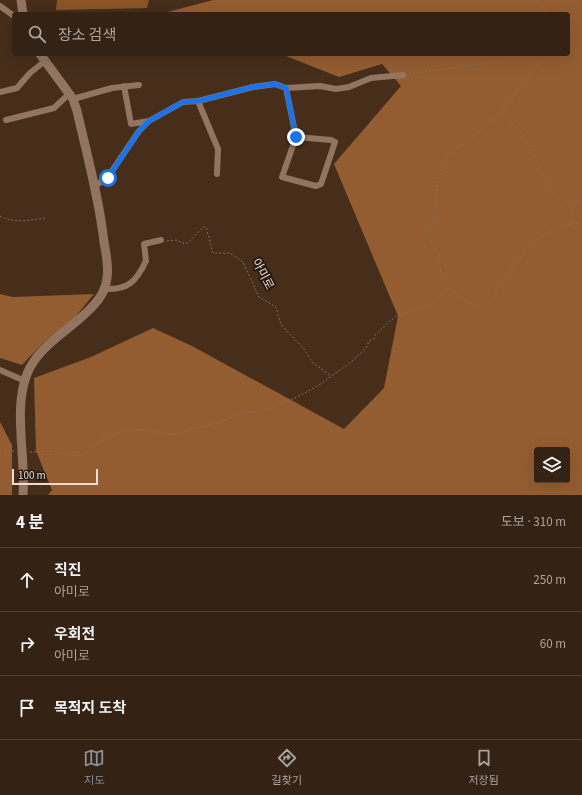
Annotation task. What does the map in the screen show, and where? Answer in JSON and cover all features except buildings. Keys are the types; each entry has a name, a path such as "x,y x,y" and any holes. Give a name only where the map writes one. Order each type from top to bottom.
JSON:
{"main road":[{"path":"21,0 23,12"},
{"path":"23,495 21,401 25,380 33,362 56,338 82,317 98,301 107,280 108,269 101,216 71,97 43,58"}],"street":[{"path":"0,6 12,15"},
{"path":"0,92 17,88 43,58"},
{"path":"94,186 108,178 139,131 149,121 183,102 198,101 253,87 275,84 286,88 320,86 336,89 349,87 371,78 402,75"},
{"path":"6,120 54,108 71,97 124,86 139,85"},
{"path":"124,86 131,124 149,121"},
{"path":"286,88 296,137 282,177 316,186 321,184 335,142 331,140 296,137"},
{"path":"198,101 218,149 217,174"},
{"path":"104,289 124,288 133,281 146,261 144,244 161,240"},
{"path":"0,370 25,380"}],"path":[{"path":"538,0 547,12"},
{"path":"402,75 481,64 520,56"},
{"path":"542,56 537,65 501,112 470,140 453,150 445,160 438,180 430,239 438,253 441,275 448,286 460,298 470,304 476,305 489,303 517,260 548,233 559,226 582,223"},
{"path":"501,112 524,136 550,188 557,196 573,205"},
{"path":"573,205 582,200"},
{"path":"570,224 573,205"},
{"path":"0,216 7,220 18,221 45,218"},
{"name":"아미로","path":"161,240 176,240 185,244 189,242 203,227 206,227 213,253 230,253 243,262 248,270 259,297 276,307 281,325 304,349 312,362 330,375"},
{"path":"49,452 59,452 76,456 84,455 90,447 102,442 104,438 123,431 142,430 176,435 187,430 220,422 245,412 258,412 290,400 316,386 330,375 350,363 366,348 369,341 374,339 375,335 396,316 431,304 440,297 448,286"}],"shaded area":[{"path":"57,0 149,0 147,8 56,10"},
{"path":"213,0 582,0 582,495 48,495 52,490 36,451 34,378 91,357 153,328 192,346 344,429 384,388 398,316 334,164 401,86 382,64 339,77 286,56 570,56 570,12 168,12"},
{"path":"0,294 13,297 94,294 71,322 43,343 22,365 0,358"},
{"path":"0,422 12,445 12,495 0,495"}],"route":[{"path":"108,178 139,131 149,121 183,102 198,101 253,87 275,84 286,88 296,137"}]}
